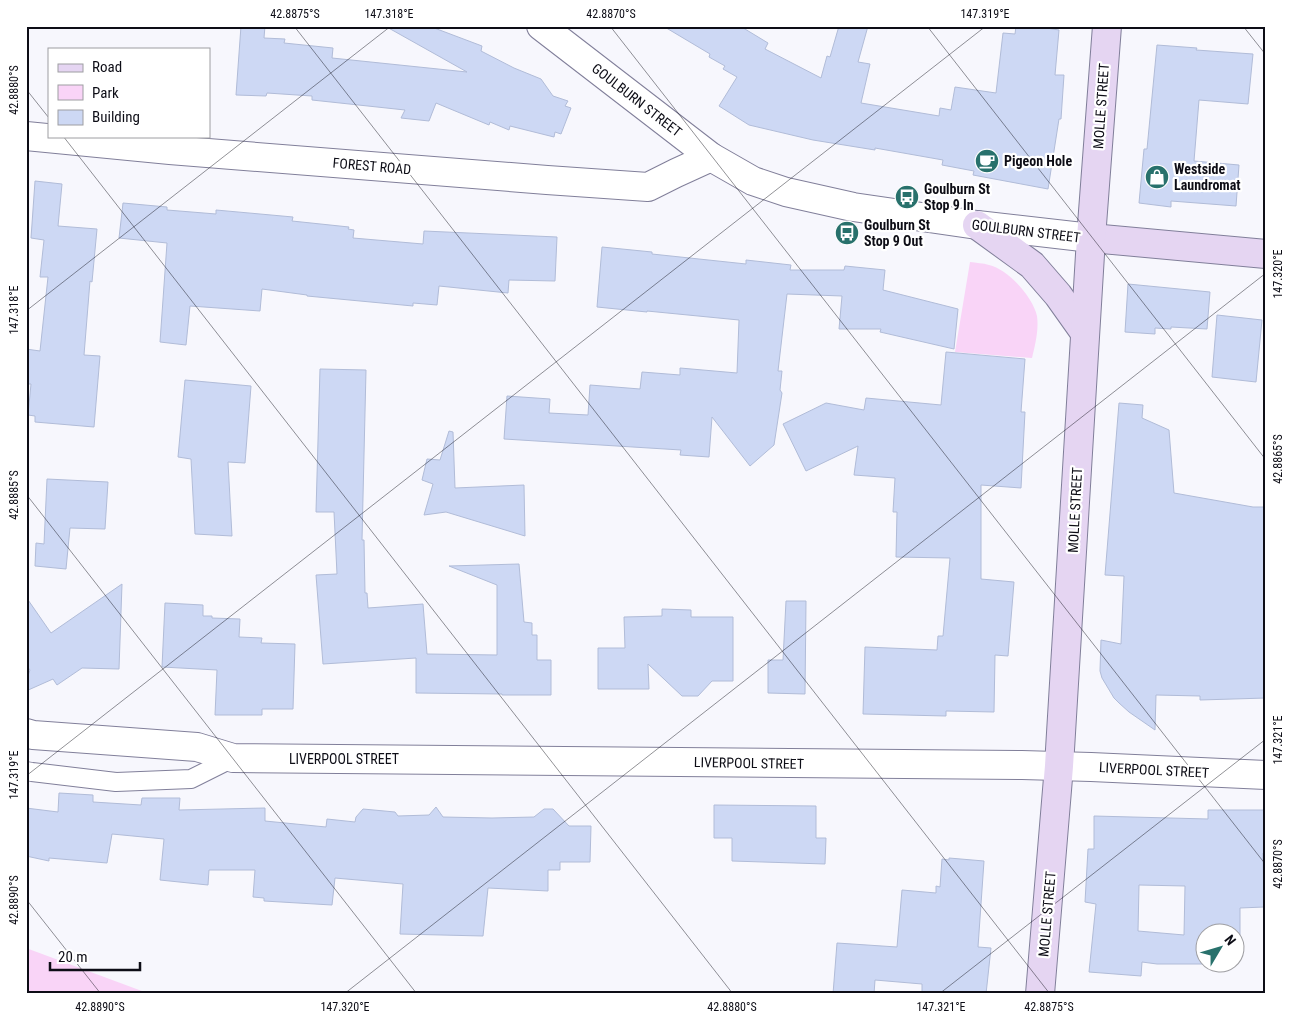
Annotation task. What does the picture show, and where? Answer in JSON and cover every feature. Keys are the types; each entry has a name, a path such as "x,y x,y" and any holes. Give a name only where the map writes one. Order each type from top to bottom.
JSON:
{"street":[{"name":"GOULBURN STREET","path":"541,26 711,157 753,181 786,192 853,207 978,225 1091,238 1266,254"},
{"name":"MOLLE STREET","path":"1040,994 1059,766 1091,238 1107,26"},
{"name":"FOREST ROAD","path":"26,136 180,151 648,187 676,172 711,157"},
{"path":"978,225 1032,265 1058,295 1085,333"},
{"name":"LIVERPOOL STREET","path":"26,732 197,747 233,758 1059,766 1266,775"}],"lane":[{"name":"LIVERPOOL STREET","path":"26,771 116,782 191,779 233,758"}],"green space":[{"path":"970,262 989,265 1004,272 1025,293 1037,316 1032,358 955,352"},
{"path":"26,948 150,994 26,994"}],"building":[{"path":"241,26 265,26 264,38 285,39 284,43 333,48 332,58 467,72 385,26 429,26 482,46 481,51 541,79 553,96 568,101 565,106 571,108 561,134 555,132 554,137 510,126 509,130 490,122 489,125 436,103 429,121 401,118 405,110 312,100 312,96 267,93 266,96 236,95"},
{"path":"663,26 740,26 768,43 765,49 821,78 827,56 830,57 839,26 868,26 858,62 870,64 861,103 939,116 940,108 951,110 955,87 996,93 1003,33 1015,34 1016,26 1034,26 1059,30 1055,75 1064,75 1061,119 1059,119 1048,189 973,175 974,171 942,165 943,160 875,148 875,150 813,140 749,125 719,106 737,77 723,69 725,66 709,57 710,54"},
{"path":"1157,45 1253,54 1248,104 1199,100 1194,161 1239,165 1236,206 1171,201 1171,207 1139,203 1144,149 1147,149"},
{"path":"35,181 62,184 58,226 97,229 92,282 90,281 84,355 100,356 94,427 35,422 35,416 28,415 31,384 26,384 26,349 40,351 48,277 40,277 44,240 31,238"},
{"path":"123,203 167,207 167,210 216,214 216,210 293,217 292,221 349,227 348,229 354,230 353,238 423,244 424,231 557,237 555,281 509,280 508,293 439,286 437,305 413,303 413,306 307,296 262,289 260,311 190,306 186,345 160,342 167,243 119,238"},
{"path":"602,247 746,264 746,260 791,265 790,270 844,270 845,266 885,270 883,290 958,309 954,349 880,332 881,329 839,329 842,296 787,294 778,371 782,371 780,390 782,393 774,445 750,466 712,417 709,457 680,455 681,450 504,439 507,396 550,399 549,413 588,415 590,385 640,389 642,372 680,375 680,368 737,373 739,320 597,307"},
{"path":"1128,284 1210,292 1207,329 1171,327 1171,329 1155,328 1155,334 1125,332"},
{"path":"1217,315 1262,320 1256,382 1212,377"},
{"path":"946,352 1025,359 1021,412 1025,412 1021,488 981,485 981,579 1014,582 1008,656 995,655 994,712 946,711 946,716 863,714 865,647 937,650 938,636 943,636 950,558 896,557 897,512 893,512 895,478 854,475 858,446 806,471 783,424 826,403 864,410 866,398 941,405"},
{"path":"320,369 366,370 362,540 364,540 365,593 367,593 368,608 423,604 427,654 497,655 497,585 449,566 519,564 524,622 532,623 532,635 537,635 537,660 551,660 551,695 416,693 416,658 323,664 316,575 337,574 334,512 316,512"},
{"path":"185,380 251,386 245,463 228,462 232,536 195,534 191,459 178,457"},
{"path":"1119,403 1143,405 1142,418 1169,430 1174,493 1253,507 1266,507 1266,698 1200,700 1200,696 1156,695 1155,730 1119,703 1102,678 1100,671 1101,640 1121,644 1124,576 1105,575"},
{"path":"449,431 453,432 455,488 524,485 525,536 446,512 424,515 433,484 422,480 427,459 440,460"},
{"path":"47,479 108,482 105,529 70,528 66,569 35,566 36,543 44,544"},
{"path":"122,584 119,669 82,668 57,685 53,679 26,691 26,681 30,670 26,665 26,597 51,633"},
{"path":"786,601 806,601 805,694 768,693 768,660 783,660"},
{"path":"165,603 203,605 203,616 240,619 239,637 262,638 261,643 295,644 293,709 262,709 262,715 215,715 217,670 162,667"},
{"path":"662,609 691,610 691,617 733,617 733,681 712,681 698,696 682,696 648,664 649,689 598,689 598,648 625,648 624,617 662,616"},
{"path":"59,793 93,795 93,802 141,805 142,798 180,798 179,810 265,808 265,821 326,827 327,819 355,822 356,817 363,809 395,812 398,816 429,815 436,807 443,817 492,818 534,817 544,809 553,809 569,826 591,826 590,862 560,862 560,870 548,870 548,891 488,888 483,936 400,934 403,884 335,878 332,905 264,901 264,898 253,897 255,870 209,870 208,885 160,880 164,839 112,834 107,863 49,858 49,861 26,856 26,808 58,812"},
{"path":"714,805 816,806 816,838 826,838 825,864 732,861 732,838 714,838"},
{"path":"1208,810 1266,810 1266,853 1263,853 1264,907 1240,908 1240,922 1194,922 1194,964 1142,962 1141,976 1089,972 1096,904 1085,902 1088,849 1094,849 1094,816 1208,819","holes":["1139,885 1185,886 1184,935 1138,931"]},
{"path":"949,858 984,861 978,947 991,948 986,994 922,994 922,984 875,980 874,994 833,994 837,943 897,947 902,890 936,893 936,886 940,887 942,859 949,860"}],"place":[{"name":"Pigeon Hole","path":"987,161"},
{"name":"Westside Laundromat","path":"1157,177"},
{"name":"Goulburn St Stop 9 In","path":"907,197"},
{"name":"Goulburn St Stop 9 Out","path":"847,233"}]}
